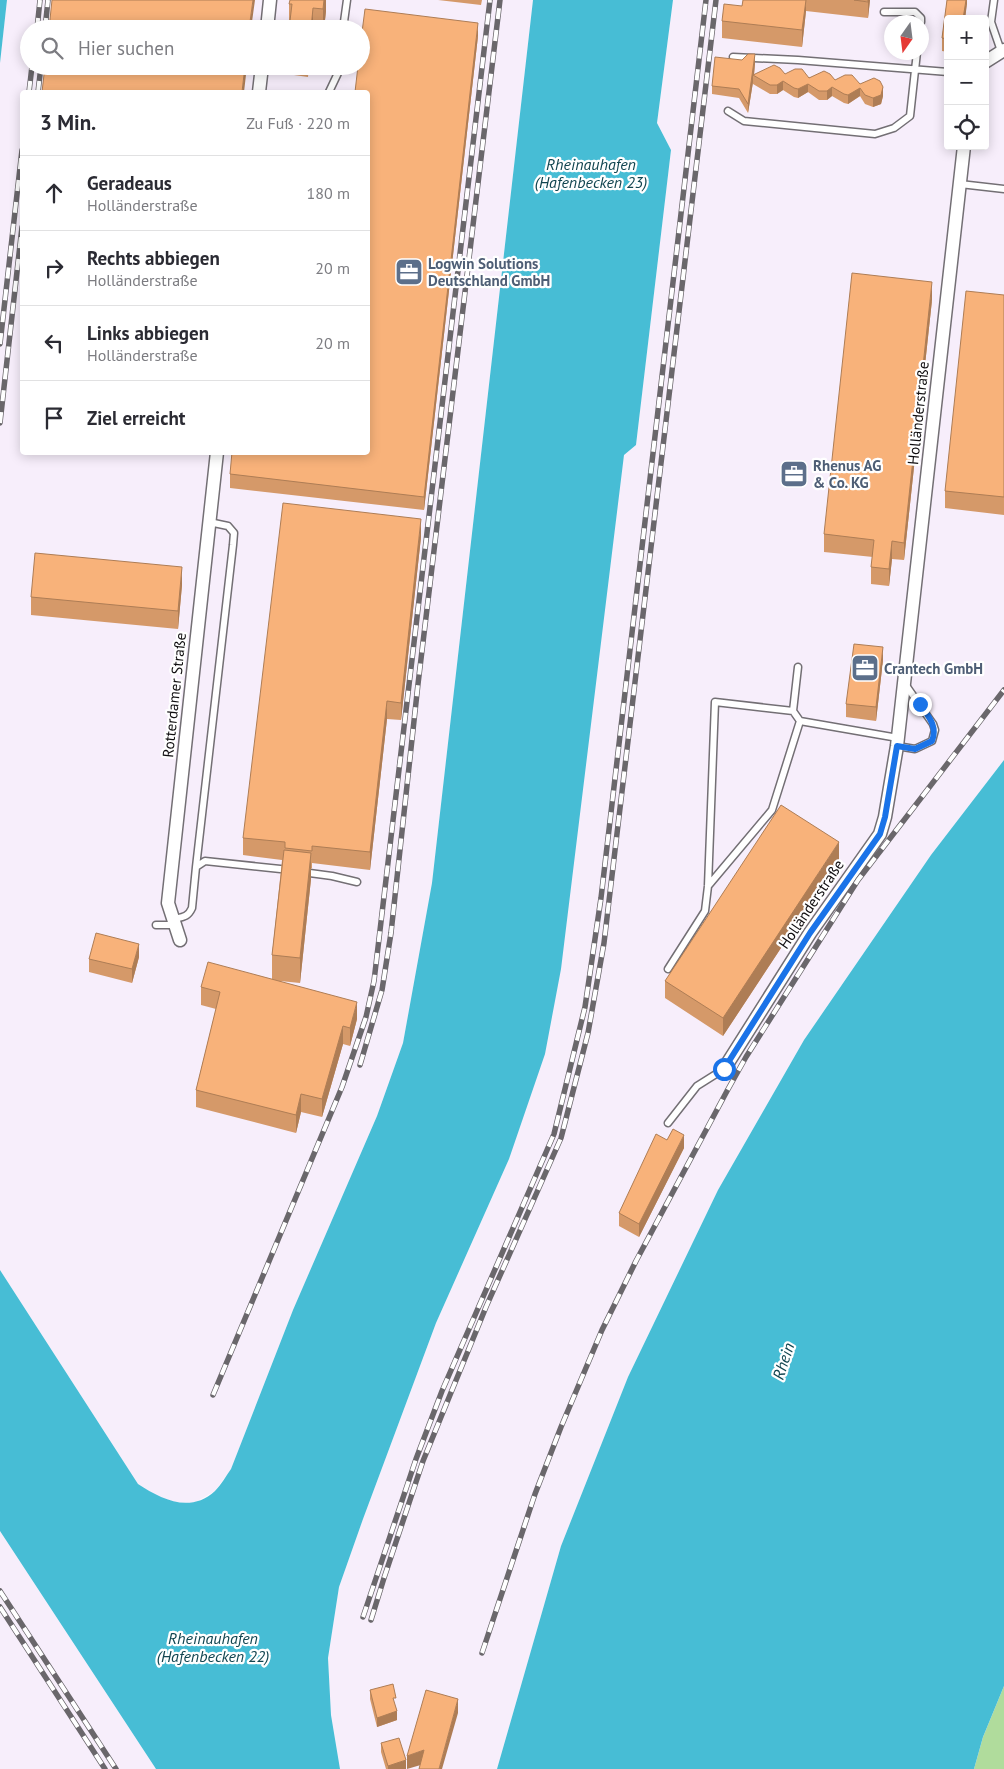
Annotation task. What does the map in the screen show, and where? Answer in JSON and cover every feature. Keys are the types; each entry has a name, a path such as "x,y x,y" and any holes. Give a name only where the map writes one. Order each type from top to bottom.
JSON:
{"street":[{"path":"268,20 270,0"},
{"path":"988,60 1003,51"},
{"path":"261,90 262,75"},
{"name":"Holländerstraße","path":"724,1069 810,933 880,834 885,817 898,742 964,150"},
{"name":"Rotterdamer Straße","path":"180,940 168,903 217,455"}],"lane":[{"path":"344,20 347,0"},
{"path":"994,0 991,22 1003,51"},
{"path":"884,12 915,12 918,15"},
{"path":"733,57 944,72"},
{"path":"728,111 744,121 875,134 894,128 910,116 916,60"},
{"path":"330,90 337,75"},
{"path":"960,184 1004,189"},
{"path":"156,925 174,922 185,917 192,908 234,545 234,533 228,526 209,522"},
{"path":"792,711 798,667"},
{"path":"668,969 705,911 708,886 714,702 792,711 800,721 898,742 915,749 932,741 934,736 933,724 904,683"},
{"path":"708,886 772,810 800,721"},
{"path":"196,867 205,861 332,876 357,882"},
{"path":"668,1123 696,1086 724,1069"}],"shaded area":[{"path":"7,0 533,0 432,883 403,1043 377,1116 293,1310 231,1469 215,1491 194,1503 173,1502 156,1496 138,1484 0,1270 0,63"},
{"path":"673,0 1004,0 1004,760 931,855 804,1040 718,1190 628,1377 561,1546 497,1769 340,1769 331,1715 328,1658 339,1587 436,1323 509,1159 624,455 636,445 671,150 657,123"},
{"path":"0,1531 156,1769 0,1769"}],"green space":[{"path":"1004,1686 1004,1769 974,1769 983,1737"}],"water":[{"path":"0,0 7,0 0,63"},
{"name":"Rheinauhafen (Hafenbecken 23)","path":"533,0 673,0 657,123 671,150 636,445 624,455 561,969 545,1054 509,1159 436,1323 339,1587 328,1658 331,1715 340,1769 156,1769 0,1531 0,1270 138,1484 166,1499 186,1503 196,1502 215,1491 231,1469 293,1310 377,1116 403,1043 432,883"},
{"name":"Rhein","path":"1004,760 1004,1686 983,1737 974,1769 497,1769 561,1546 628,1377 718,1190 804,1040 931,855"}],"building":[{"path":"52,0 253,0 250,20 50,20"},
{"path":"290,0 324,0 323,9 313,8 312,20 290,20 292,4 289,4"},
{"path":"743,0 806,0 802,30 722,21 724,4 742,6"},
{"path":"947,0 966,0 964,15 945,15"},
{"name":"Logwin Solutions Deutschland GmbH","path":"365,9 478,23 424,497 230,474 232,455 370,455 370,90 355,90 357,75 370,75 370,20 364,20"},
{"path":"748,54 755,54 748,104 739,89 712,86 715,57 742,60"},
{"path":"774,65 785,74 795,69 802,69 809,78 824,71 835,80 845,75 852,75 860,84 874,78 880,81 883,87 881,95 873,98 865,95 860,88 848,95 832,87 827,91 819,91 808,84 798,89 783,81 777,85 770,85 753,75"},
{"path":"44,75 244,75 242,90 42,90"},
{"path":"852,273 932,282 904,543 892,541 889,569 871,567 874,540 824,534"},
{"path":"966,291 1004,295 1004,497 945,491"},
{"path":"283,503 421,519 401,703 387,701 370,852 312,846 312,851 285,848 285,842 243,838"},
{"path":"35,553 182,567 178,611 31,597"},
{"path":"854,644 883,647 876,707 846,704"},
{"path":"781,805 839,842 723,1018 665,981"},
{"path":"284,850 311,853 300,958 272,955"},
{"path":"96,933 139,944 132,969 89,959"},
{"path":"208,962 357,1002 350,1028 343,1026 322,1099 301,1094 296,1115 196,1090 220,992 201,987"},
{"path":"673,1129 684,1135 639,1224 619,1213 656,1134 667,1140"},
{"path":"393,1684 396,1698 393,1698 397,1711 377,1718 370,1690"},
{"path":"426,1690 458,1699 439,1769 419,1769 424,1750 407,1756"},
{"path":"399,1738 406,1760 388,1766 381,1743"}],"railway":[{"path":"38,20 40,0"},
{"path":"46,20 48,0"},
{"path":"213,1395 342,1087 366,1017 374,981 490,0"},
{"path":"360,1065 382,990 391,933 418,684 500,0"},
{"path":"363,1617 416,1459 442,1391 554,1134 585,1007 601,898 706,0"},
{"path":"371,1620 423,1461 486,1307 561,1138 588,1033 604,943 716,0"},
{"path":"29,90 31,75"},
{"path":"38,90 40,75"},
{"path":"0,344 20,168"},
{"path":"0,423 20,245"},
{"path":"482,1653 535,1494 602,1330 636,1261 727,1091 746,1057 858,880 1004,690"},
{"path":"0,1591 116,1769"},
{"path":"0,1607 105,1769"}],"place":[{"name":"Logwin Solutions Deutschland GmbH","path":"409,272"},
{"name":"Rhenus AG & Co. KG","path":"794,474"},
{"name":"Crantech GmbH","path":"865,668"}],"route":[{"path":"724,1069 810,933 880,834 885,817 897,746 915,749 932,741 935,730 920,704"}],"water label":[{"name":"Rheinauhafen (Hafenbecken 22)","path":"213,1647"}]}
